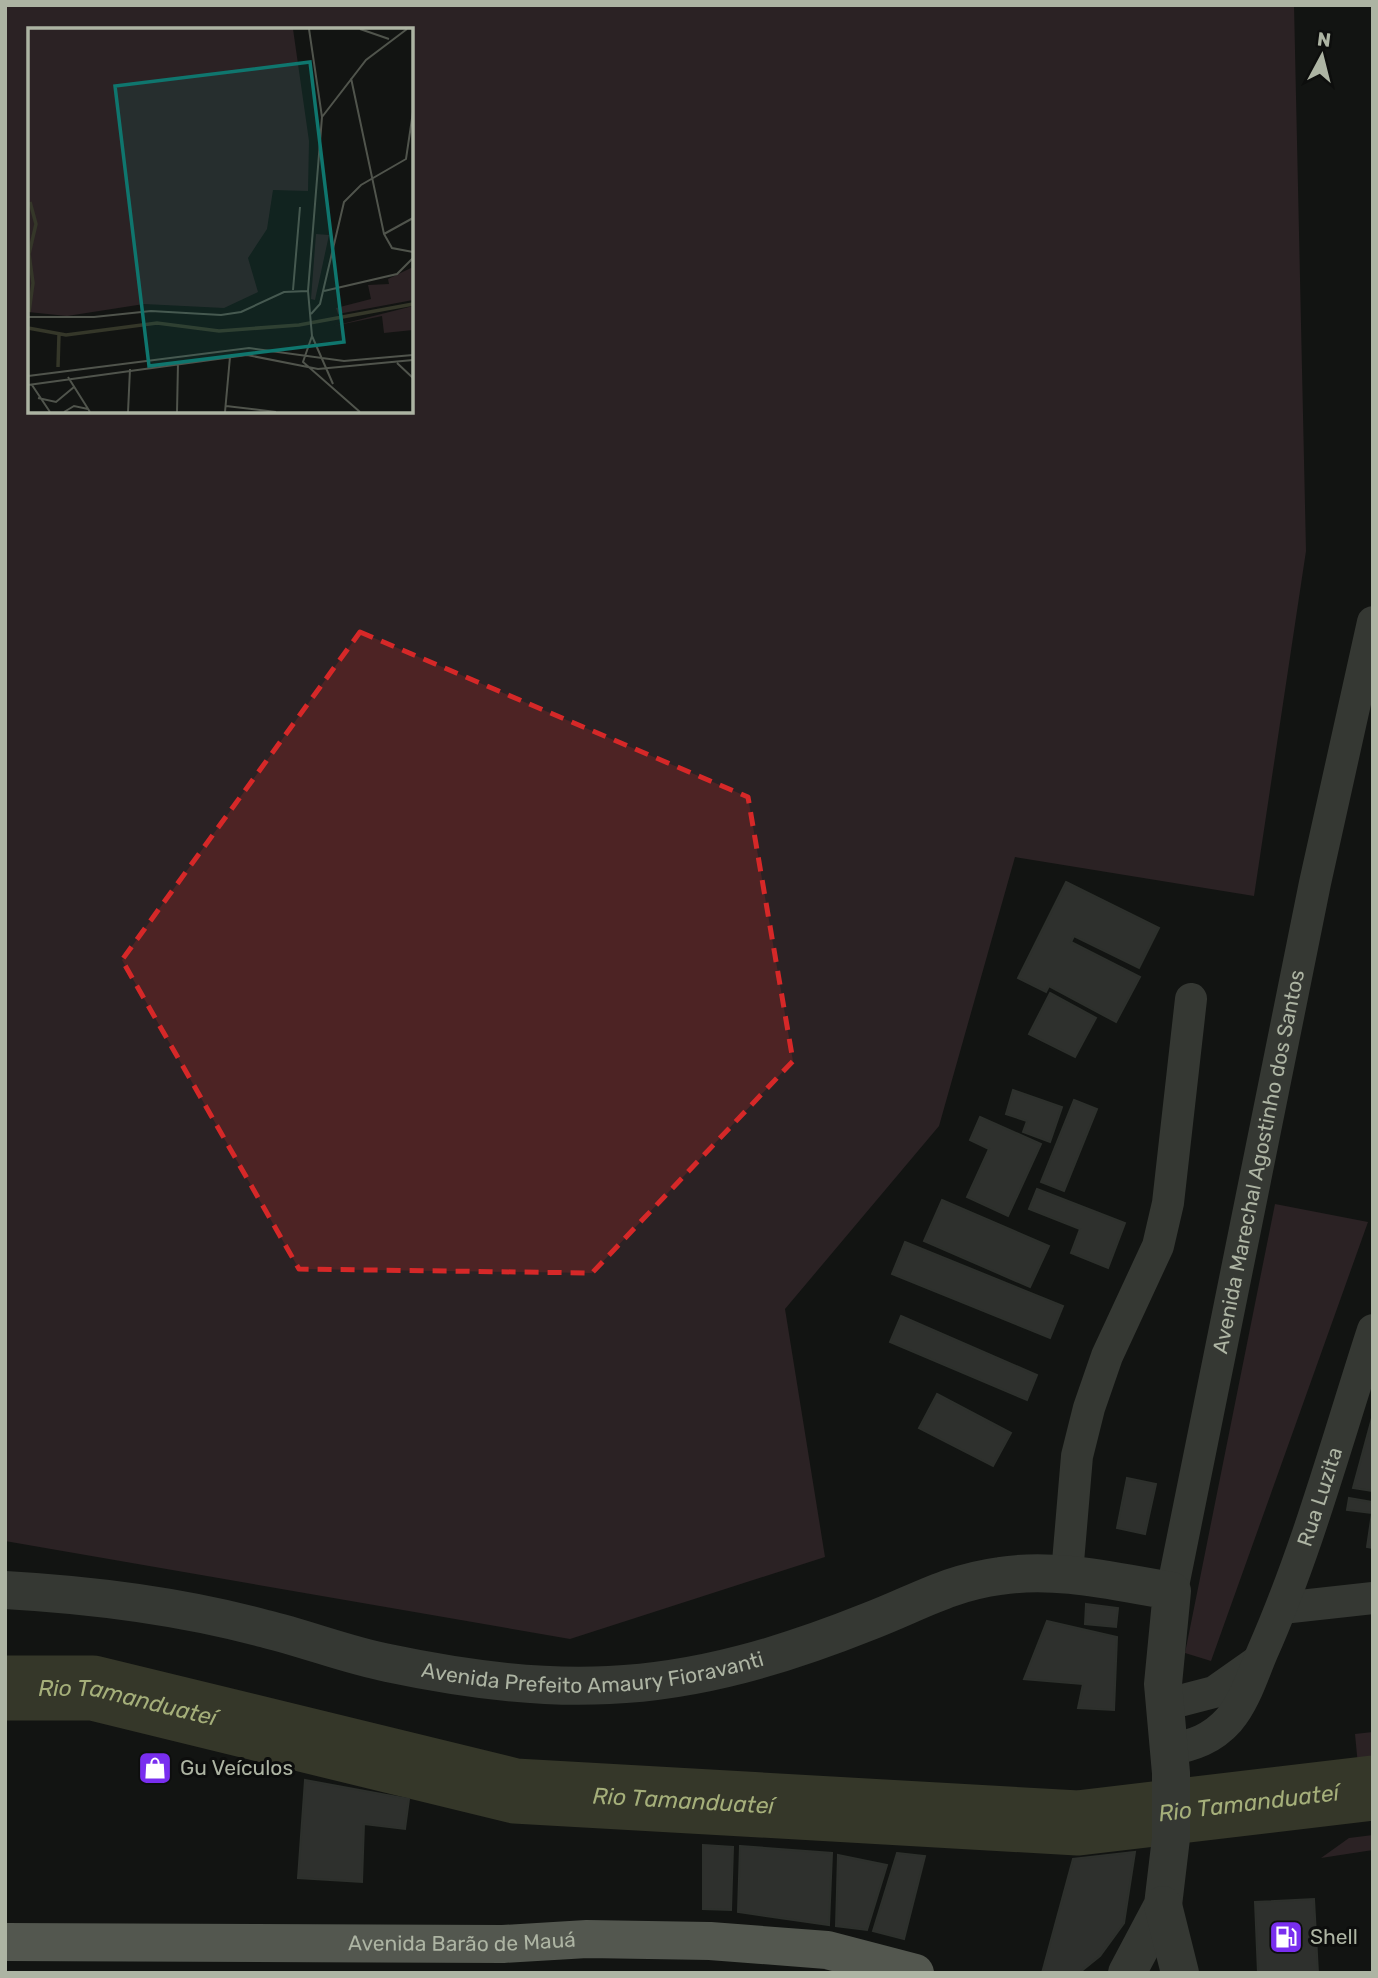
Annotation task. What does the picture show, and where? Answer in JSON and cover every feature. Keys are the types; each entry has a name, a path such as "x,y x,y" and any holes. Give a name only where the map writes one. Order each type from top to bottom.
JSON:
{"main road":[{"name":"Avenida Barão de Mauá","path":"5,1942 503,1944 587,1939 710,1941 827,1950 915,1973"}],"street":[{"name":"Avenida Marechal Agostinho dos Santos","path":"1164,1705 1164,1666 1172,1591 1315,883 1373,622"},
{"path":"1067,1574 1077,1456 1089,1408 1107,1356 1158,1246 1168,1203 1191,999"},
{"name":"Rua Luzita","path":"1170,1761 1198,1745 1231,1718 1259,1660 1282,1608 1373,1330"},
{"name":"Avenida Prefeito Amaury Fioravanti","path":"5,1590 62,1593 163,1605 265,1628 386,1663 459,1675 542,1684 607,1685 690,1678 787,1653 874,1620 941,1589 1001,1575 1067,1574 1172,1591"},
{"path":"1282,1608 1373,1598"},
{"path":"1180,1973 1163,1905 1171,1838 1170,1761 1164,1705 1214,1692 1259,1660"},
{"path":"1127,1973 1163,1905"}],"highlighted area":[{"path":"360,632 748,797 793,1061 592,1273 299,1269 122,960"}],"shaded area":[{"path":"5,5 1294,5 1306,551 1254,896 1015,857 939,1126 785,1309 825,1557 570,1639 5,1541"},
{"path":"1275,1204 1368,1222 1211,1661 1185,1653"},
{"path":"1373,1732 1373,1775 1359,1776 1355,1734"},
{"path":"1373,1835 1373,1850 1321,1858 1349,1838"}],"building":[{"path":"1066,882 1159,928 1139,968 1074,936 1071,942 1140,977 1116,1022 1049,986 1046,992 1018,978"},
{"path":"1050,993 1096,1018 1075,1057 1029,1034"},
{"path":"1013,1090 1062,1107 1050,1142 1023,1132 1027,1121 1006,1114"},
{"path":"1074,1100 1097,1109 1064,1191 1041,1182"},
{"path":"980,1117 1041,1144 1008,1216 967,1197 989,1149 970,1140"},
{"path":"1037,1189 1125,1223 1108,1268 1071,1253 1080,1229 1029,1209"},
{"path":"942,1200 1049,1246 1030,1287 924,1241"},
{"path":"905,1242 1063,1306 1050,1338 892,1274"},
{"path":"901,1316 1037,1375 1027,1400 890,1342"},
{"path":"937,1394 1011,1433 993,1466 919,1428"},
{"path":"1373,1418 1373,1491 1353,1488"},
{"path":"1127,1478 1156,1484 1145,1534 1117,1528"},
{"path":"1349,1498 1373,1502 1373,1548 1367,1547 1372,1513 1347,1510"},
{"path":"1086,1604 1118,1608 1116,1627 1085,1624"},
{"path":"1047,1621 1117,1637 1114,1710 1078,1708 1083,1684 1024,1679"},
{"path":"305,1780 409,1799 405,1829 364,1824 362,1882 298,1878"},
{"path":"703,1845 733,1847 731,1910 703,1909"},
{"path":"740,1846 832,1853 829,1925 738,1912"},
{"path":"1135,1852 1124,1923 1100,1956 1079,1973 1042,1973 1073,1859"},
{"path":"897,1853 925,1856 904,1939 873,1931"},
{"path":"838,1855 887,1865 867,1930 836,1926"},
{"name":"Shell","path":"1314,1899 1318,1973 1258,1973 1255,1902"}],"waterway":[{"name":"Rio Tamanduateí","path":"5,1688 93,1688 515,1791 1078,1823 1373,1788"}],"place":[{"name":"Gu Veículos","path":"155,1768"},
{"name":"Shell","path":"1286,1937"}]}
